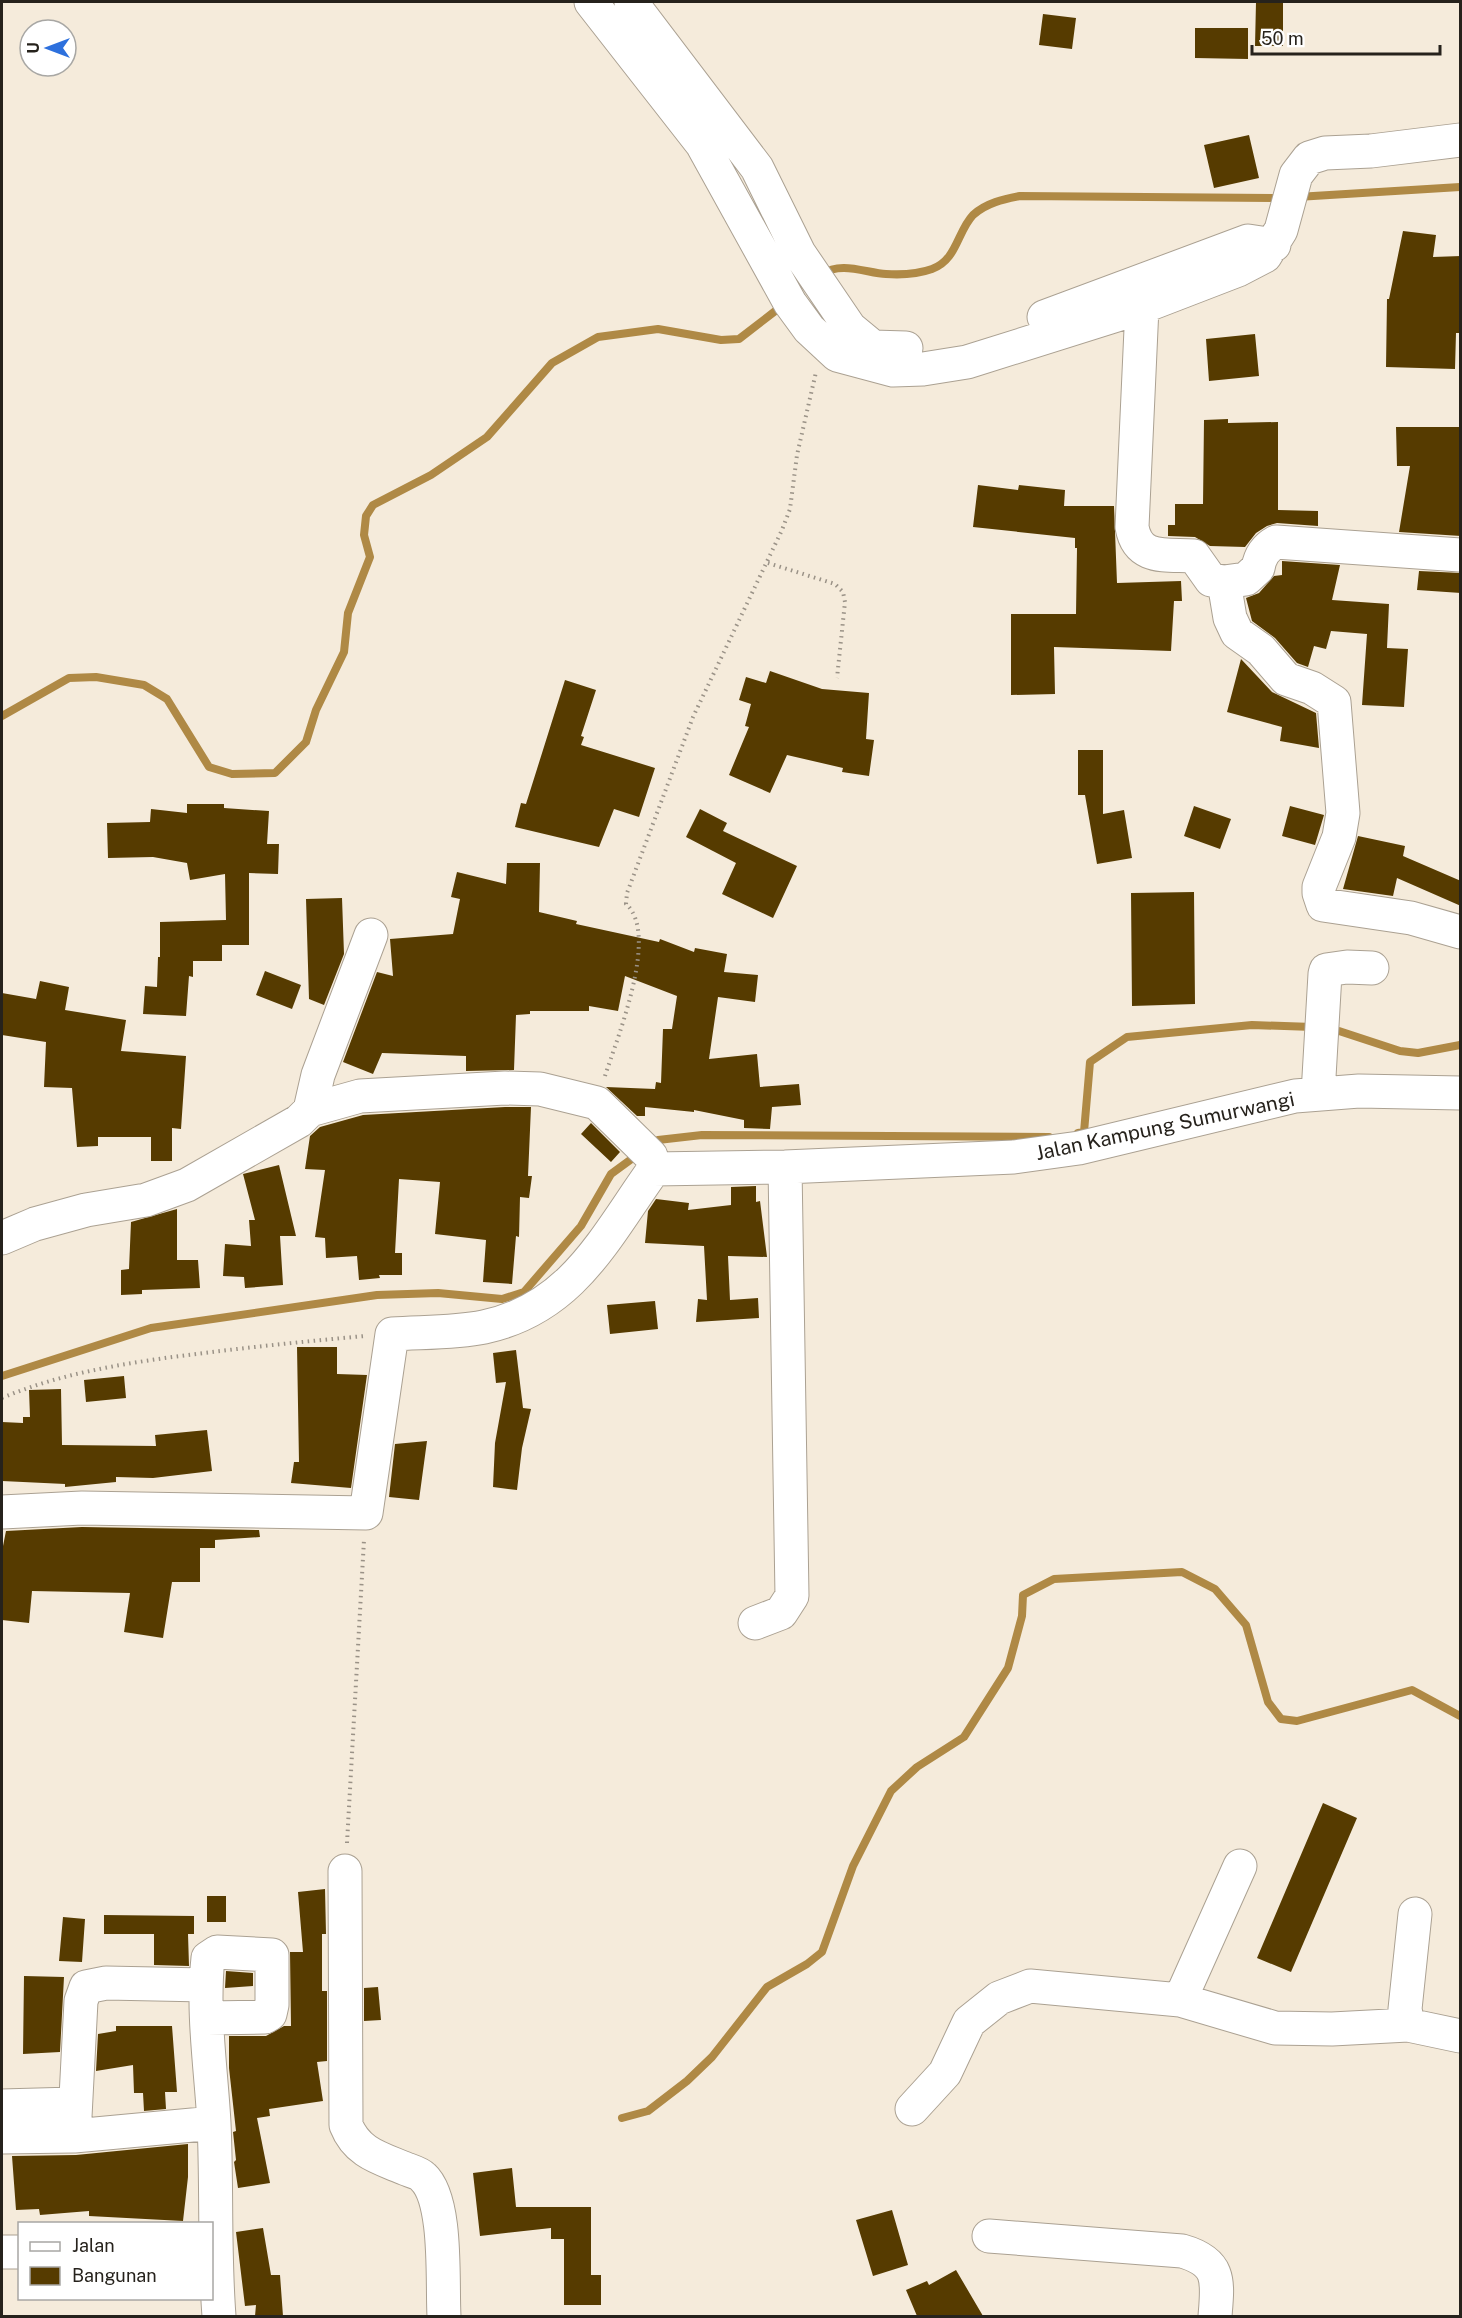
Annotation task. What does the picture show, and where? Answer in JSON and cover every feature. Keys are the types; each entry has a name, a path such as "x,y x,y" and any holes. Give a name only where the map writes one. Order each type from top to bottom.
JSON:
{"street":[{"path":"591,2 713,133 757,168 799,253 850,328 873,347 901,349 930,347 1029,322 1248,241 1274,245"},
{"path":"631,2 713,133 762,249 805,322 837,354 893,370 923,369 967,362 1142,307 1238,270 1265,256 1274,245 1281,230 1296,175 1309,158 1325,153 1371,151 1461,140"},
{"path":"805,322 825,289"},
{"path":"1142,307 1132,527 1134,540 1141,549 1151,553 1194,556 1211,580 1224,582 1246,579 1258,568 1259,558 1276,542 1461,555"},
{"path":"1224,582 1230,618 1237,633 1261,650 1286,679 1312,688 1334,702 1343,813 1339,837 1319,886 1323,905 1411,918 1461,932"},
{"path":"310,1110 318,1075 371,934"},
{"path":"1318,1094 1326,970 1372,968"},
{"path":"2,1238 35,1224 86,1210 146,1200 187,1185 299,1121 310,1110 360,1096 505,1088 540,1089 597,1103 628,1132 652,1162 576,1278 545,1303 515,1319 482,1328 392,1334 366,1513 82,1508 2,1512"},
{"name":"Jalan Kampung Sumurwangi","path":"652,1162 785,1167 1048,1153 1079,1148 1262,1102 1359,1091 1461,1093"},
{"path":"755,1623 781,1613 792,1596 785,1167"},
{"path":"1180,2000 1240,1866"},
{"path":"345,1871 346,2125 351,2140 361,2149 423,2176 432,2190 439,2208 444,2316"},
{"path":"1408,2025 1405,2009 1415,1914"},
{"path":"207,2018 265,2017 270,2014 274,1959 269,1953 212,1953 208,1958 205,1985 207,2018 214,2123 213,2253 219,2316"},
{"path":"74,2120 81,2001 86,1987 106,1983 205,1985"},
{"path":"912,2109 945,2073 969,2022 999,1998 1030,1986 1050,1986 1180,2000 1275,2028 1332,2029 1408,2025 1416,2029 1461,2036"},
{"path":"2,2106 74,2120 214,2123"},
{"path":"2,2137 74,2120"},
{"path":"989,2236 1182,2251 1194,2254 1211,2265 1215,2275 1218,2287 1215,2316"},
{"path":"2,2252 18,2252"}],"path":[{"path":"597,1103 636,972 639,944 634,911 626,904 627,893 693,717 768,563 789,509 796,455 805,322"},
{"path":"768,563 835,584 843,592 845,602 837,678"},
{"path":"2,1398 34,1384 106,1367 240,1347 392,1334"},
{"path":"345,1871 366,1513"}],"building":[{"path":"1256,2 1283,2 1283,46 1255,46"},
{"path":"1043,14 1076,18 1072,49 1039,45"},
{"path":"1195,28 1248,28 1248,59 1195,58"},
{"path":"1249,135 1259,178 1214,188 1204,145"},
{"path":"1403,231 1436,235 1433,257 1461,256 1461,333 1456,333 1455,369 1386,367 1387,299 1389,299"},
{"path":"1255,334 1259,376 1209,381 1206,339"},
{"path":"1228,419 1228,423 1278,422 1278,510 1318,511 1318,526 1277,523 1256,533 1245,547 1210,546 1195,537 1168,536 1168,525 1175,525 1175,504 1203,504 1204,420"},
{"path":"1396,427 1461,427 1461,536 1399,532 1410,466 1397,466"},
{"path":"978,485 1018,490 1019,485 1065,490 1064,506 1114,506 1117,583 1181,581 1182,601 1174,601 1171,651 1054,647 1055,694 1011,695 1011,614 1076,614 1077,548 1075,548 1075,538 973,527"},
{"path":"1282,561 1340,565 1332,600 1389,604 1387,648 1408,649 1404,707 1362,705 1367,634 1331,631 1326,649 1314,646 1308,667 1297,663 1275,638 1252,621 1246,598 1259,593 1274,576 1282,575"},
{"path":"1419,571 1461,573 1461,593 1417,590"},
{"path":"1241,659 1272,692 1316,713 1319,748 1280,741 1282,727 1227,712"},
{"path":"770,671 822,689 869,693 866,739 874,740 869,776 842,772 843,768 787,755 770,793 729,775 749,727 745,726 751,704 739,700 746,677 766,683"},
{"path":"565,680 596,690 581,736 584,737 581,745 655,768 639,817 614,809 599,847 515,827 521,803 526,804"},
{"path":"1078,750 1103,750 1103,814 1124,810 1132,858 1097,864 1085,795 1078,795"},
{"path":"187,804 224,804 224,808 269,811 267,844 279,844 278,874 249,873 249,945 222,945 222,961 193,961 193,977 189,976 186,1016 143,1014 145,986 157,987 160,922 226,920 225,874 190,880 187,863 153,857 108,858 107,823 150,822 151,809 187,813"},
{"path":"1194,806 1231,819 1220,849 1184,836"},
{"path":"1290,806 1324,815 1315,845 1282,836"},
{"path":"700,809 727,823 723,831 797,866 773,918 722,894 736,863 686,837"},
{"path":"1358,836 1405,846 1403,856 1461,881 1461,906 1397,878 1393,896 1343,889"},
{"path":"507,863 540,863 539,912 577,921 576,924 659,942 660,939 694,952 695,948 727,954 724,972 758,975 755,1002 718,997 709,1059 757,1054 760,1087 799,1084 801,1105 772,1107 770,1129 744,1128 744,1120 694,1110 694,1112 645,1107 645,1116 637,1116 606,1087 655,1089 656,1082 661,1083 663,1029 672,1029 677,996 625,976 618,1011 589,1006 589,1011 530,1011 530,1014 516,1015 514,1070 466,1071 466,1056 382,1053 373,1074 343,1062 377,972 393,976 390,939 453,934 460,899 451,897 457,872 506,884"},
{"path":"1194,892 1195,1004 1132,1006 1131,893"},
{"path":"342,898 344,954 324,1005 309,999 306,899"},
{"path":"265,971 301,985 292,1009 256,995"},
{"path":"40,981 69,987 65,1010 126,1020 121,1051 186,1056 181,1129 172,1128 172,1161 151,1161 151,1137 98,1137 98,1146 77,1147 72,1088 44,1087 46,1042 2,1035 2,993 36,999"},
{"path":"531,1107 528,1176 532,1176 529,1198 520,1197 519,1237 516,1236 512,1284 483,1282 486,1240 435,1234 440,1182 399,1179 395,1253 402,1253 402,1275 379,1275 380,1278 359,1280 357,1256 326,1258 325,1238 315,1237 325,1170 305,1169 310,1136 320,1127 363,1115"},
{"path":"591,1123 620,1152 611,1162 581,1134"},
{"path":"279,1165 296,1236 280,1236 283,1285 245,1288 244,1277 223,1276 225,1244 251,1246 249,1220 255,1220 243,1174"},
{"path":"756,1186 756,1202 760,1201 767,1257 728,1256 730,1300 758,1298 759,1318 696,1322 698,1299 707,1300 704,1246 645,1243 648,1211 656,1199 689,1203 688,1210 731,1205 731,1187"},
{"path":"177,1209 177,1260 198,1260 200,1288 142,1290 142,1294 121,1295 121,1270 129,1269 131,1222"},
{"path":"655,1301 658,1329 610,1334 607,1305"},
{"path":"297,1347 337,1347 337,1374 367,1375 351,1488 291,1483 294,1462 299,1462"},
{"path":"516,1350 523,1408 531,1409 522,1448 517,1490 493,1487 495,1443 506,1382 496,1383 493,1353"},
{"path":"124,1376 126,1398 86,1402 84,1380"},
{"path":"61,1389 62,1445 156,1446 155,1435 207,1430 212,1471 153,1478 116,1477 116,1482 65,1487 65,1484 2,1481 2,1422 23,1423 23,1417 30,1417 29,1390"},
{"path":"427,1441 419,1500 389,1497 395,1444"},
{"path":"82,1527 259,1530 260,1537 215,1540 215,1548 200,1548 200,1582 172,1582 163,1638 124,1632 130,1593 32,1591 29,1623 2,1620 2,1551 6,1531"},
{"path":"1323,1803 1357,1818 1291,1972 1257,1958"},
{"path":"325,1889 326,1934 322,1934 322,1991 327,1991 327,2061 317,2062 323,2101 269,2109 270,2116 257,2118 270,2183 238,2188 234,2162 236,2160 233,2132 236,2131 229,2068 229,2036 266,2036 284,2026 291,2026 290,1952 303,1952 298,1892"},
{"path":"207,1896 226,1896 226,1922 207,1922"},
{"path":"104,1915 194,1916 194,1934 188,1934 189,1966 154,1965 154,1934 104,1934"},
{"path":"63,1917 85,1919 82,1962 59,1961"},
{"path":"226,1971 253,1973 253,1986 225,1988"},
{"path":"24,1976 64,1977 60,2052 23,2054"},
{"path":"378,1987 381,2020 364,2021 364,1988"},
{"path":"116,2026 172,2026 177,2092 165,2092 166,2109 144,2111 143,2093 134,2093 133,2065 96,2071 98,2034 116,2031"},
{"path":"188,2144 188,2177 183,2221 89,2216 89,2211 40,2215 39,2209 16,2210 12,2156 76,2155"},
{"path":"512,2168 516,2207 591,2207 591,2275 601,2275 601,2305 564,2305 564,2239 551,2239 551,2228 480,2236 473,2173"},
{"path":"892,2210 908,2265 873,2276 856,2220"},
{"path":"263,2228 271,2275 280,2275 283,2316 255,2316 256,2305 245,2306 236,2232"},
{"path":"956,2270 983,2316 917,2316 906,2290 927,2281 929,2285"}],"waterway":[{"path":"1297,197 1460,187"},
{"path":"823,274 837,268 898,274 932,269 947,259 973,215 989,205 1020,196 1282,198"},
{"path":"2,716 69,678 96,677 144,685 167,699 209,767 232,774 275,773 306,742 316,710 344,652 348,613 370,557 364,535 366,516 373,505 431,475 487,437 552,363 598,337 658,329 721,340 739,339 783,305"},
{"path":"1078,1133 1084,1132 1090,1062 1127,1037 1252,1025 1313,1027"},
{"path":"1339,1031 1400,1051 1418,1053 1460,1045"},
{"path":"652,1144 658,1140 702,1135 1049,1137"},
{"path":"2,1376 151,1328 377,1295 438,1293 502,1299 524,1292 581,1226 611,1174 637,1155"},
{"path":"622,2118 648,2111 687,2081 712,2057 767,1987 807,1964 822,1952 853,1866 891,1791 917,1767 964,1737 1008,1668 1022,1616 1023,1595 1054,1579 1182,1572 1215,1589 1246,1625 1268,1702 1281,1719 1297,1721 1412,1690 1460,1716"}]}
